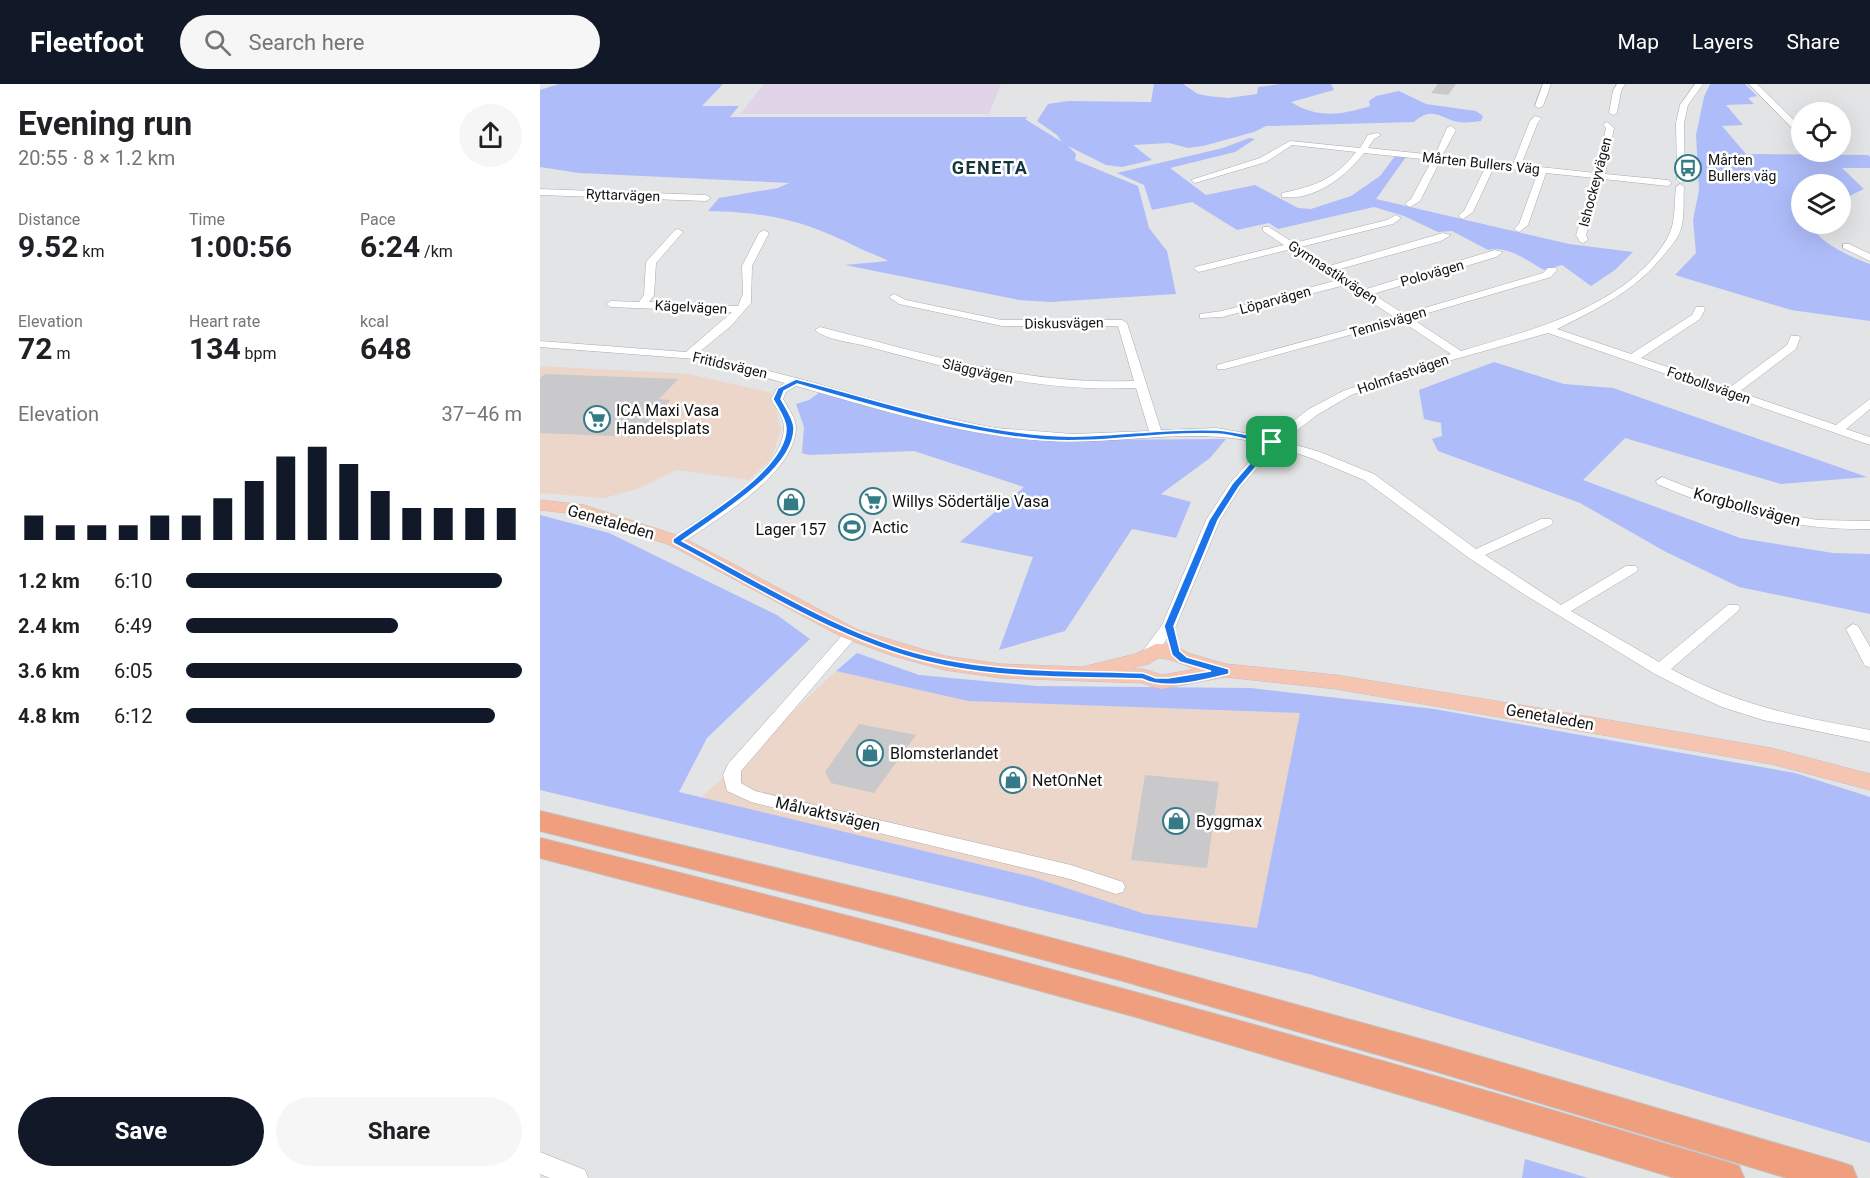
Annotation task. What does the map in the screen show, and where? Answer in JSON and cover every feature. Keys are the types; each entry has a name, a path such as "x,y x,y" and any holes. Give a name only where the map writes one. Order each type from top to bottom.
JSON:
{"highway":[{"path":"540,821 1040,946 1600,1105 1840,1178"},
{"path":"540,848 957,955 1266,1040 1727,1178"}],"main road":[{"name":"Genetaleden","path":"540,505 578,509 676,541 851,634 945,663 1000,671 1084,673 1145,662 1163,650 1226,672"},
{"path":"1174,679 1184,672 1186,664 1180,656"},
{"name":"Genetaleden","path":"1145,662 1154,681 1226,672 1336,682 1771,756 1870,782"}],"street":[{"path":"1539,106 1547,84"},
{"path":"1613,113 1617,91 1621,84"},
{"name":"Holmfastvägen","path":"1145,662 1169,626 1213,520 1235,486 1272,442 1313,412 1347,393 1460,354 1548,329 1597,305 1645,272 1673,237 1677,226 1680,123 1684,105 1690,93 1700,84"},
{"path":"1753,84 1791,122"},
{"path":"1516,166 1534,122 1538,118"},
{"name":"Ishockeyvägen","path":"1583,240 1581,235 1600,175 1610,128 1607,124"},
{"path":"1410,204 1415,201 1451,128"},
{"path":"1285,195 1298,194 1327,184 1342,175 1371,137 1377,135"},
{"name":"Mårten Bullers Väg","path":"1195,180 1247,166 1294,143 1680,183"},
{"path":"1463,216 1468,212 1491,164"},
{"path":"1519,228 1523,225 1543,169"},
{"path":"540,200 545,192"},
{"name":"Ryttarvägen","path":"545,192 706,198"},
{"path":"1199,269 1390,222 1396,218"},
{"name":"Gymnastikvägen","path":"1266,229 1460,354"},
{"name":"Kägelvägen","path":"642,305 648,295 651,262 678,232"},
{"path":"689,355 741,309 748,294 747,266 764,233"},
{"path":"1328,269 1446,235"},
{"path":"1846,246 1870,258"},
{"name":"Polovägen","path":"1364,293 1498,252"},
{"name":"Tennisvägen","path":"1221,367 1404,317 1547,275 1552,270"},
{"name":"Löparvägen","path":"1204,316 1222,314 1346,281"},
{"name":"Diskusvägen","path":"894,297 903,302 1002,323 1122,323 1156,434"},
{"name":"Kägelvägen","path":"611,304 741,309"},
{"path":"1633,358 1696,317 1700,309"},
{"name":"Fotbollsvägen","path":"1548,329 1870,441"},
{"name":"Släggvägen","path":"820,330 1018,380 1079,386 1140,384"},
{"path":"1730,393 1792,347 1795,338"},
{"name":"Fritidsvägen","path":"540,344 689,355 796,381 901,411 995,432 1083,438 1219,432 1272,442 1351,468 1369,477 1474,555 1561,611 1660,670 1729,703 1797,722 1870,736"},
{"path":"676,541 766,475 778,460 787,448 790,426 777,399 781,390 796,381"},
{"path":"1837,430 1870,403"},
{"name":"Korgbollsvägen","path":"1662,481 1678,489 1749,511 1803,523 1870,525"},
{"path":"1474,555 1545,522"},
{"path":"1561,611 1631,569"},
{"path":"1660,670 1733,608"},
{"path":"1169,626 1180,656"},
{"path":"1854,629 1870,662"},
{"name":"Målvaktsvägen","path":"851,634 734,768 731,775 733,787 751,796 1071,872 1116,887"},
{"path":"540,1163 576,1178"}],"shaded area":[{"path":"559,84 723,84 702,106 739,106 730,117 1028,117 1025,119 1062,142 1057,135 1037,121 1048,104 1068,101 1151,102 1154,84 1183,84 1198,94 1228,98 1257,94 1258,87 1281,84 1331,84 1334,90 1291,102 1311,111 1330,114 1370,106 1369,101 1376,96 1399,91 1426,104 1476,111 1483,116 1481,121 1466,122 1428,114 1414,122 1266,126 1254,132 1203,146 1188,148 1169,143 1133,145 1152,160 1122,167 1106,165 1068,146 1076,154 1075,160 1138,186 1149,228 1167,251 1176,294 1050,302 1019,300 845,265 888,261 821,231 786,220 749,213 708,211 719,198 778,188 789,183 579,173 540,167 540,90"},
{"path":"764,84 1001,84 989,114 740,114"},
{"path":"1710,84 1745,84 1757,96 1748,98 1754,104 1726,105 1743,125 1722,126 1746,154 1791,154 1791,162 1851,162 1851,155 1870,157 1870,168 1842,168 1848,174 1791,174 1791,234 1817,234 1836,248 1870,264 1870,321 1791,310 1675,275 1696,253 1693,220 1699,190 1696,135 1704,97"},
{"path":"1249,138 1255,139 1235,152 1170,168 1206,195 1255,185 1298,208 1311,209 1351,196 1380,176 1395,156 1406,157 1376,199 1569,244 1633,252 1615,270 1591,286 1562,265 1544,270 1510,252 1488,250 1452,231 1438,232 1404,216 1374,207 1278,229 1269,223 1237,230 1192,202 1152,210 1144,185 1117,173 1223,148"},
{"path":"1851,177 1864,189 1851,195"},
{"path":"1494,362 1564,384 1613,388 1867,477 1781,484 1625,438 1583,480 1740,538 1833,553 1870,554 1870,614 1739,587 1666,552 1580,503 1438,451 1432,439 1442,436 1441,423 1424,419 1419,390"},
{"path":"540,366 689,374 772,393 781,430 771,459 749,480 676,470 640,488 604,498 540,493"},
{"path":"823,390 922,419 1068,440 1226,439 1210,458 1161,494 1191,502 1176,538 1132,529 1065,631 999,650 1033,557 960,542 1024,487 914,451 809,455 802,453 804,427 796,404 809,400"},
{"path":"540,515 609,533 777,615 810,639 707,738 679,792 1033,877 1145,914 1257,928 1300,713 968,701 836,671 857,653 919,675 1037,686 1251,688 1434,709 1795,773 1870,797 1870,1143 1309,974 540,790"},
{"path":"836,671 968,701 1301,713 1257,929 1145,914 1033,877 701,798"},
{"path":"1525,1159 1588,1178 1522,1178"}],"building":[{"path":"1438,84 1456,84 1448,95 1431,93"},
{"name":"ICA Maxi Vasa Handelsplats","path":"545,374 678,379 659,399 670,400 639,437 540,433 540,378"},
{"name":"Blomsterlandet","path":"859,724 916,735 874,793 831,783 825,772"},
{"name":"Byggmax","path":"1145,775 1219,782 1207,868 1131,860"}],"place":[{"name":"Mårten Bullers väg","path":"1688,168"},
{"name":"ICA Maxi Vasa Handelsplats","path":"597,419"},
{"name":"Willys Södertälje Vasa","path":"873,501"},
{"name":"Lager 157","path":"791,502"},
{"name":"Actic","path":"852,527"},
{"name":"Blomsterlandet","path":"870,753"},
{"name":"NetOnNet","path":"1013,780"},
{"name":"Byggmax","path":"1176,821"}],"district":[{"name":"GENETA","path":"990,167"}],"route":[{"path":"796,381 901,411 995,432 1046,437 1099,438 1219,432 1272,442 1235,486 1213,520 1169,626 1176,653 1184,659 1226,672 1161,682 1143,676 1000,671 945,663 851,634 676,541 766,475 787,448 790,426 777,399 781,390 796,381"}]}
